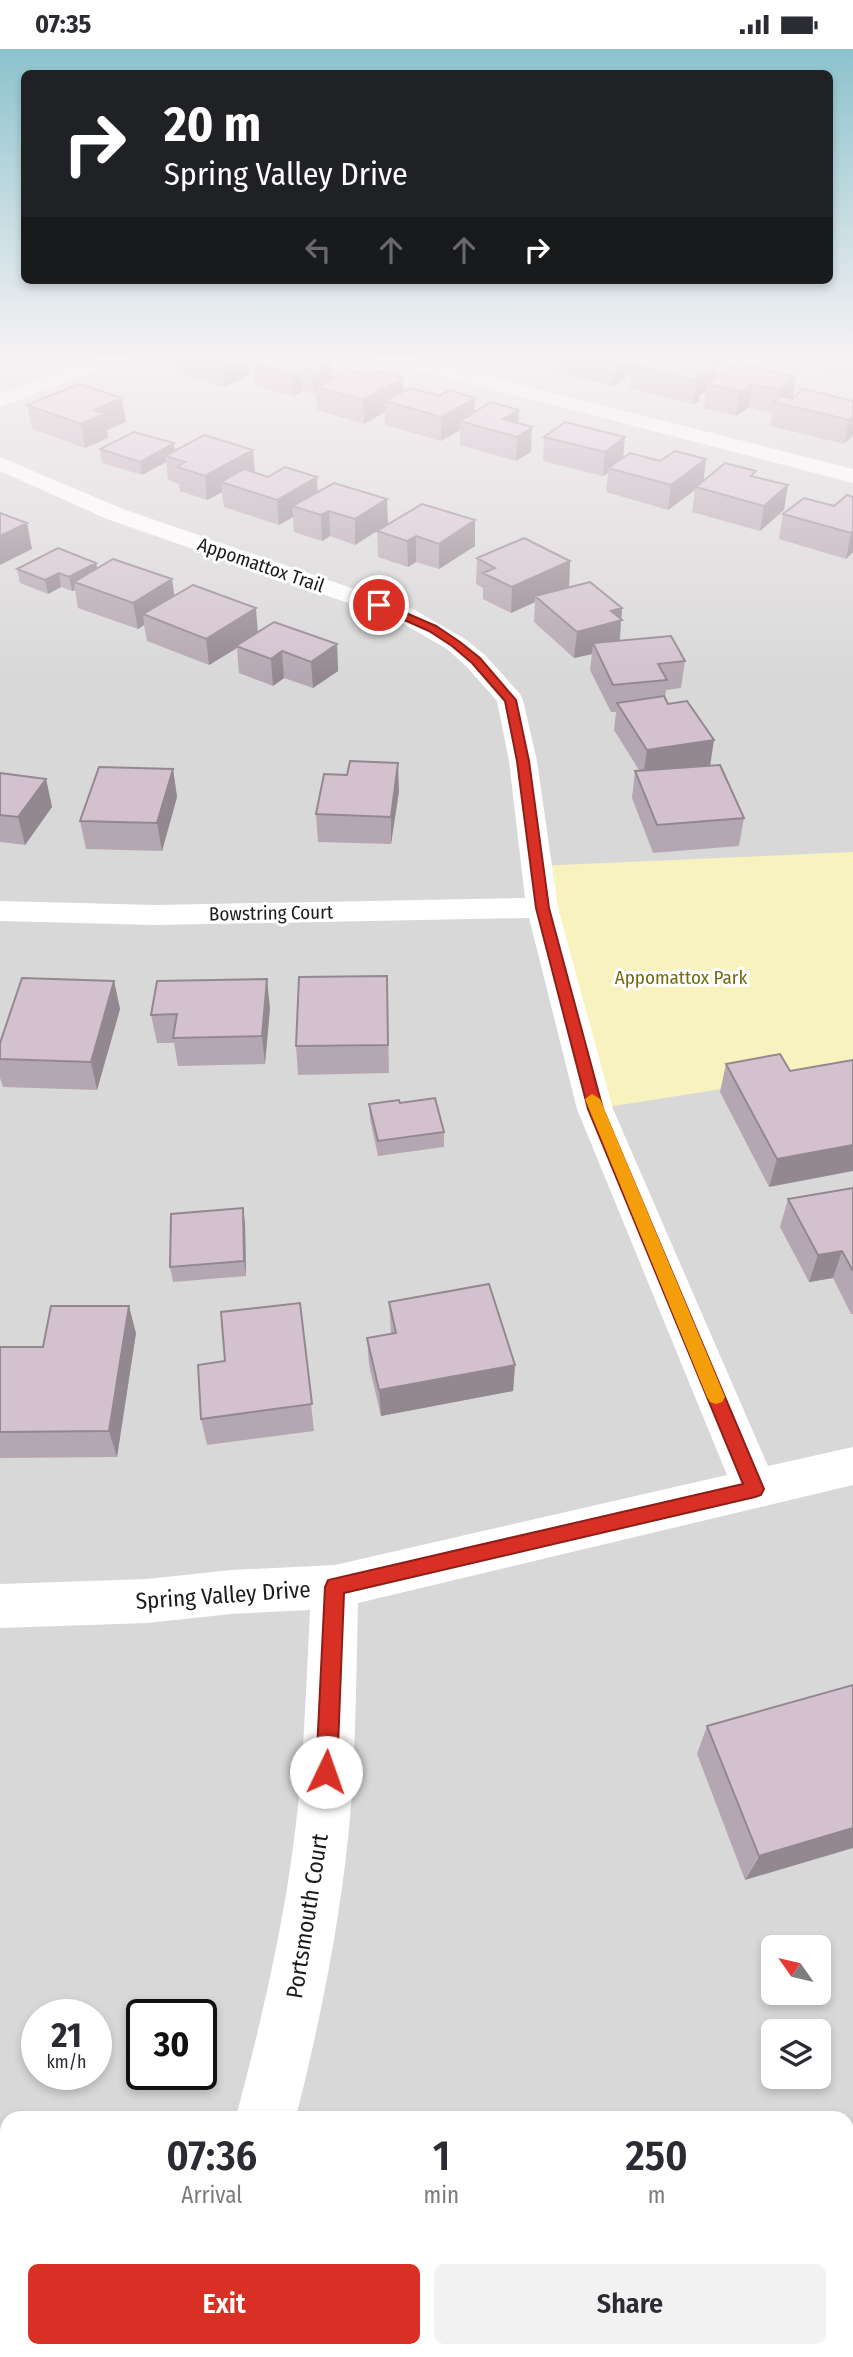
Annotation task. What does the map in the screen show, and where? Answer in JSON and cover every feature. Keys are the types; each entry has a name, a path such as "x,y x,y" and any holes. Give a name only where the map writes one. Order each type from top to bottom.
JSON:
{"street":[{"name":"Appomattox Trail","path":"2,464 115,514 406,615 456,644 476,660 510,700 523,761 542,908 595,1109 755,1489"},
{"path":"805,464 853,476"},
{"name":"Bowstring Court","path":"0,911 156,915 542,908"},
{"name":"Spring Valley Drive","path":"0,1607 147,1601 231,1592 335,1587 853,1466"},
{"name":"Portsmouth Court","path":"267,2111 281,2060 312,1912 325,1798 335,1587"}],"shaded area":[{"path":"0,464 853,464 853,2111 0,2111"}],"green space":[{"name":"Appomattox Park","path":"853,852 853,1068 595,1109 537,866"}],"building":[{"path":"182,464 228,464 205,476 177,467"},
{"path":"614,464 700,464 671,485 608,468"},
{"path":"724,464 756,471 751,476 788,485 764,506 696,487"},
{"path":"285,467 317,477 277,500 221,482 244,469 268,477"},
{"path":"334,483 387,499 355,519 329,511 321,515 292,506"},
{"path":"847,495 853,497 851,533 783,514 804,498 834,506"},
{"path":"422,504 475,520 439,544 416,536 407,541 377,531"},
{"path":"0,513 27,523 0,536"},
{"path":"524,538 570,561 512,587 483,573 495,568 477,558"},
{"path":"58,548 96,563 69,577 59,573 45,580 17,569"},
{"path":"113,559 172,579 133,603 74,582"},
{"path":"590,582 622,608 611,611 622,620 577,632 535,596"},
{"path":"193,585 256,608 206,639 143,614"},
{"path":"274,622 337,644 311,662 282,651 271,659 236,646"},
{"path":"671,636 685,661 658,664 667,680 613,685 593,643"},
{"path":"664,696 668,704 687,701 714,740 647,750 617,703"},
{"path":"350,761 398,763 391,817 316,814 324,774 347,775"},
{"path":"720,765 744,818 657,825 635,771"},
{"path":"99,767 173,769 157,823 80,821"},
{"path":"0,773 46,779 18,817 0,815"},
{"path":"387,976 388,1045 296,1046 299,977"},
{"path":"22,978 114,981 91,1062 0,1059 0,1043"},
{"path":"267,979 262,1036 173,1038 177,1014 151,1015 157,981"},
{"path":"780,1054 790,1071 853,1060 853,1145 777,1159 726,1064"},
{"path":"435,1098 444,1132 378,1141 369,1104"},
{"path":"853,1188 853,1271 842,1251 818,1255 788,1199"},
{"path":"243,1208 244,1261 170,1267 171,1214"},
{"path":"489,1284 515,1365 379,1390 367,1338 396,1333 389,1302"},
{"path":"300,1303 312,1404 201,1419 198,1365 225,1361 221,1312"},
{"path":"51,1306 129,1306 109,1431 0,1432 0,1347 43,1347"},
{"path":"853,1685 853,1828 759,1856 707,1726"}],"slow traffic":[{"path":"592,1099 716,1397"}],"route":[{"path":"326,1772 335,1587 755,1489 595,1109 542,908 523,761 510,700 476,660 456,644 432,628 379,605"}]}
